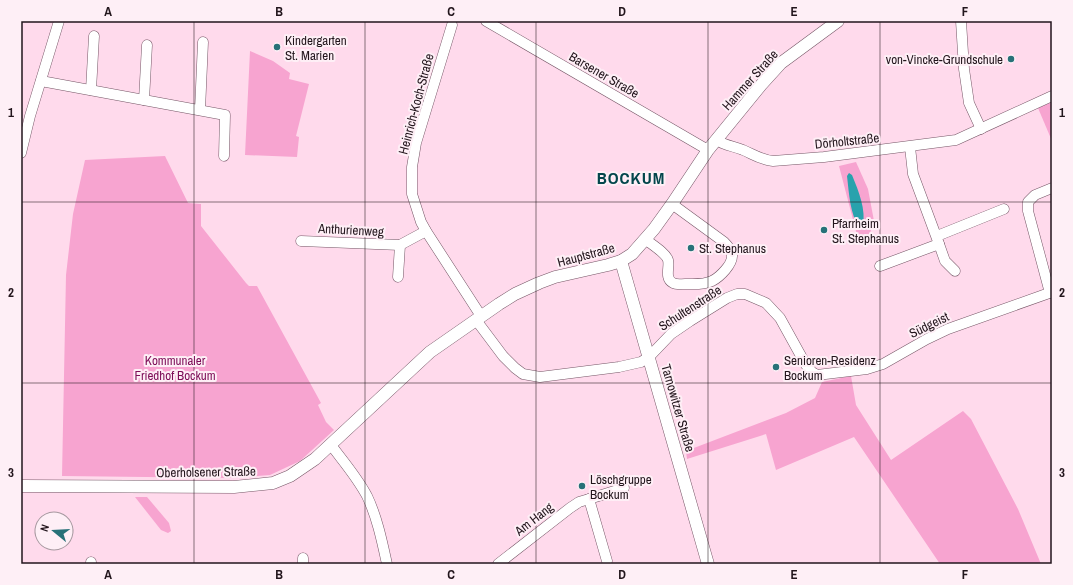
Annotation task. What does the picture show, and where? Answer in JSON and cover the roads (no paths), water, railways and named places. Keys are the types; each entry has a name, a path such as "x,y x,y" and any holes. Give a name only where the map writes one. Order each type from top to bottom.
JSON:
{"main road":[{"name":"Hammer Straße","path":"708,150 761,85 782,64 838,21"},
{"name":"Hauptstraße","path":"478,318 515,294 539,283 555,277 621,260 632,254 646,239 672,204 708,150"},
{"name":"Tarnowitzer Straße","path":"621,260 708,564"},
{"name":"Oberholsener Straße","path":"21,486 226,487 266,484 279,481 299,471 315,459 430,352 478,318"}],"street":[{"path":"21,153 59,21"},
{"name":"Barsener Straße","path":"486,21 708,150"},
{"path":"960,21 964,69 969,103 981,129"},
{"name":"Heinrich-Koch-Straße","path":"452,25 416,143 412,167 412,194 421,222 478,318"},
{"path":"91,90 94,36"},
{"path":"200,110 203,42"},
{"path":"144,100 147,45"},
{"path":"41,81 225,115 224,156"},
{"name":"Dörholtstraße","path":"717,140 723,144 745,151 765,160 773,161 824,157 910,147 956,140 1052,96"},
{"path":"910,147 914,174 945,261 955,271"},
{"path":"1051,293 1028,211 1028,202 1035,195 1052,188"},
{"path":"646,239 666,256 669,261 669,279 671,282 676,284 700,284 712,281 722,274 731,260 732,255 730,248 672,204"},
{"path":"880,266 1004,209"},
{"name":"Anthurienweg","path":"302,241 400,245 426,231"},
{"name":"Anthurienweg","path":"398,277 400,245"},
{"name":"Südgeist","path":"817,375 867,369 883,364 948,329 1051,293"},
{"name":"Schultenstraße","path":"478,318 503,356 515,368 523,374 533,377 540,377 619,368 640,362 649,357 671,334 690,321 727,298 737,294 746,294 766,303 780,318 806,365 817,375"},
{"path":"330,445 354,475 366,496 377,523 387,564"},
{"name":"Am Hang","path":"498,564 579,502 624,488"},
{"path":"589,499 607,560"}],"water":[{"path":"849,173 855,181 863,207 864,220 863,227 860,229 850,204 847,176"}],"place":[{"name":"Kindergarten St. Marien","path":"277,47"},
{"name":"von-Vincke-Grundschule","path":"1011,59"},
{"name":"Pfarrheim St. Stephanus","path":"824,230"},
{"name":"St. Stephanus","path":"691,248"},
{"name":"Senioren-Residenz Bockum","path":"776,367"},
{"name":"Löschgruppe Bockum","path":"582,486"}],"district":[{"name":"BOCKUM","path":"631,177"}],"park label":[{"name":"Kommunaler Friedhof Bockum","path":"175,368"}]}
